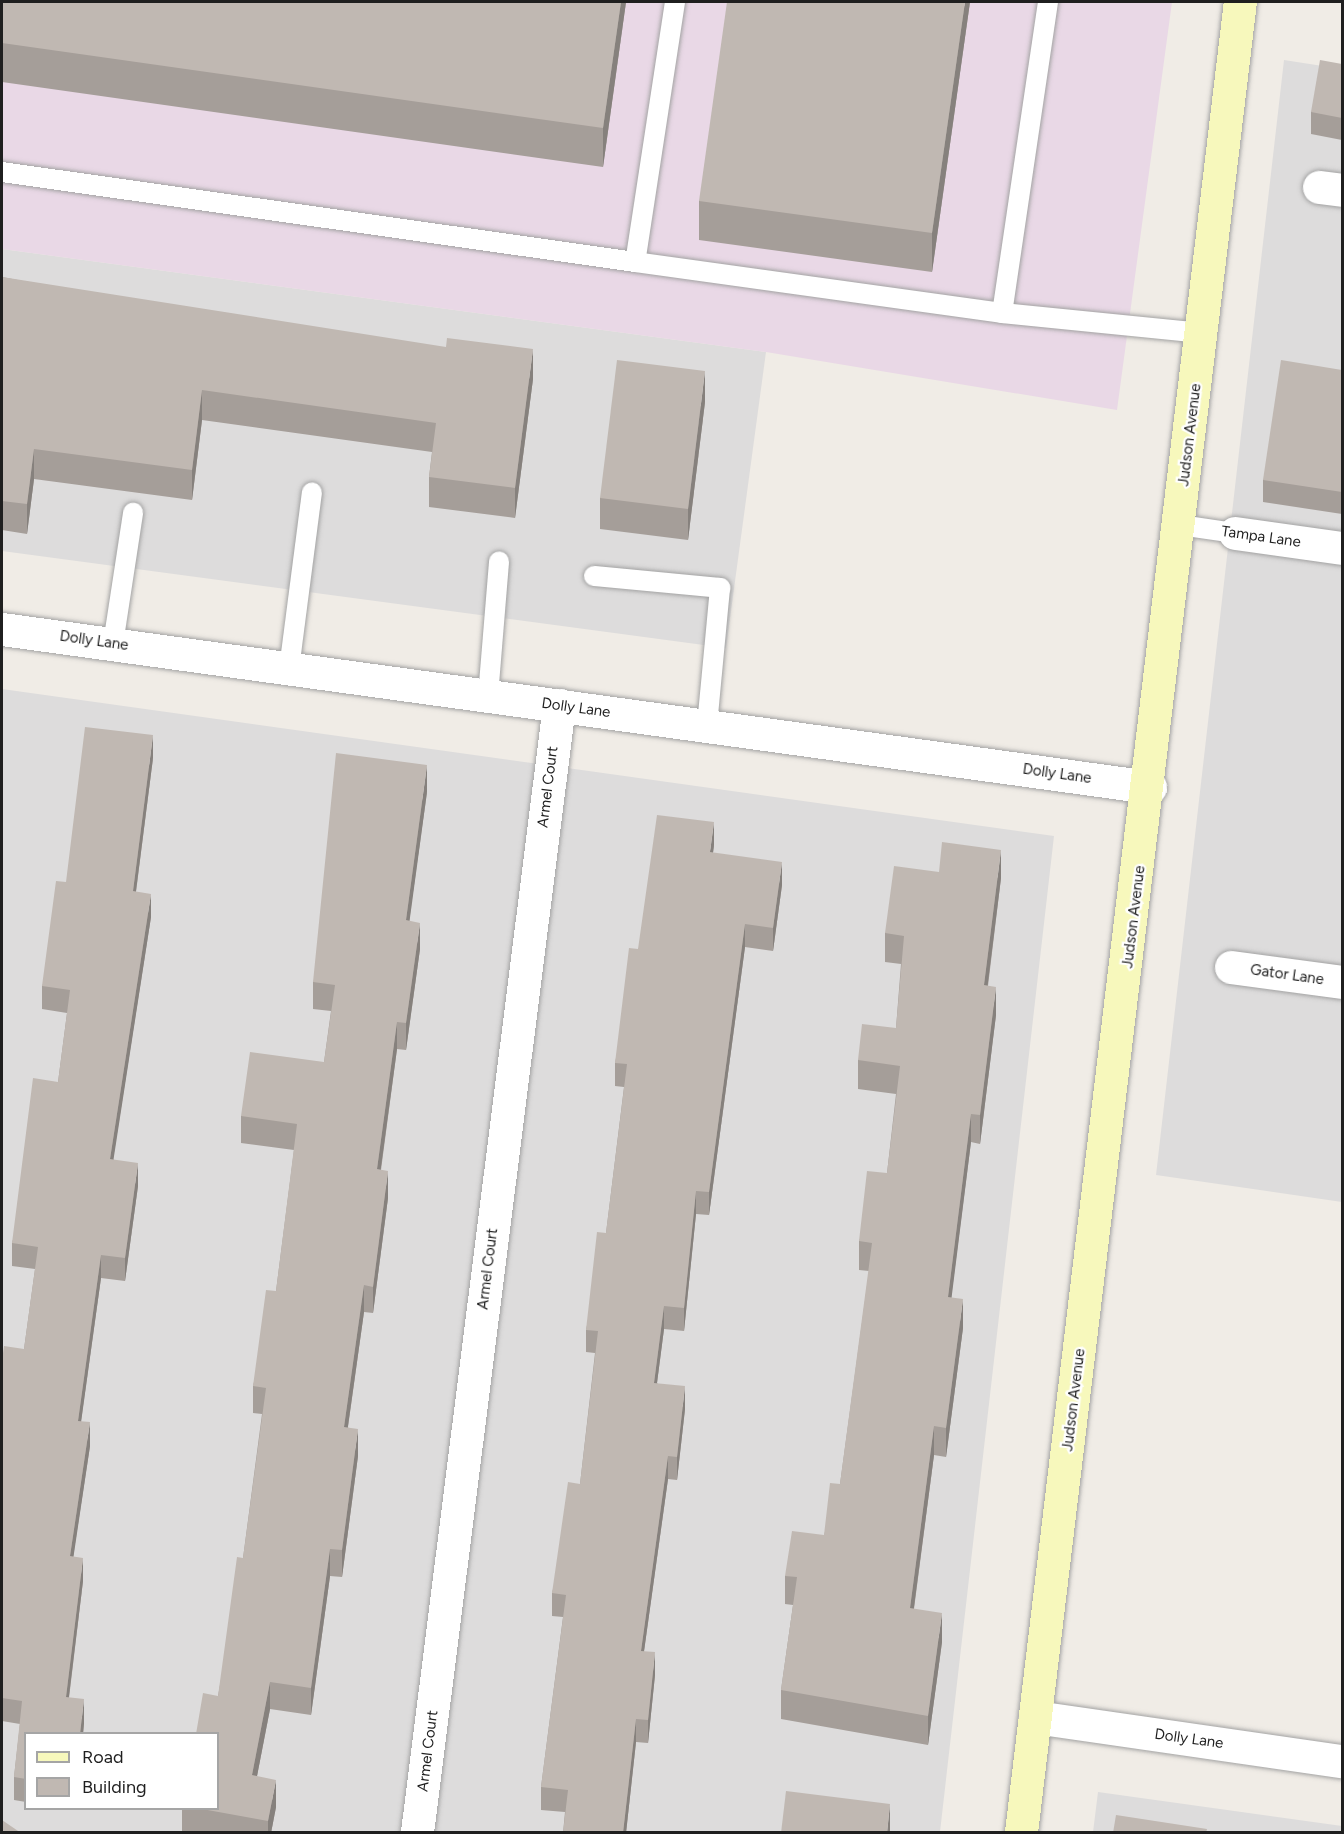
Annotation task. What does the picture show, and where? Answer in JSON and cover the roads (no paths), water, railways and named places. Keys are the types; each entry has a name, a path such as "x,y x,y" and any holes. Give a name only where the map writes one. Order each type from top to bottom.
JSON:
{"street":[{"name":"Judson Avenue","path":"1021,1833 1150,787 1240,2"},
{"name":"Tampa Lane","path":"1235,533 1342,548"},
{"name":"Dolly Lane","path":"2,628 1150,787"},
{"name":"Armel Court","path":"417,1833 559,705"},
{"name":"Gator Lane","path":"1231,967 1342,982"},
{"name":"Dolly Lane","path":"1035,1717 1342,1761"}],"lane":[{"path":"635,262 675,2"},
{"path":"1002,313 1048,2"},
{"path":"2,172 1002,313 1202,333"},
{"path":"289,669 312,492"},
{"path":"113,644 133,513"},
{"name":"Tampa Lane","path":"1180,525 1235,533"},
{"path":"488,696 499,561"},
{"path":"594,576 720,588 707,726"}]}
